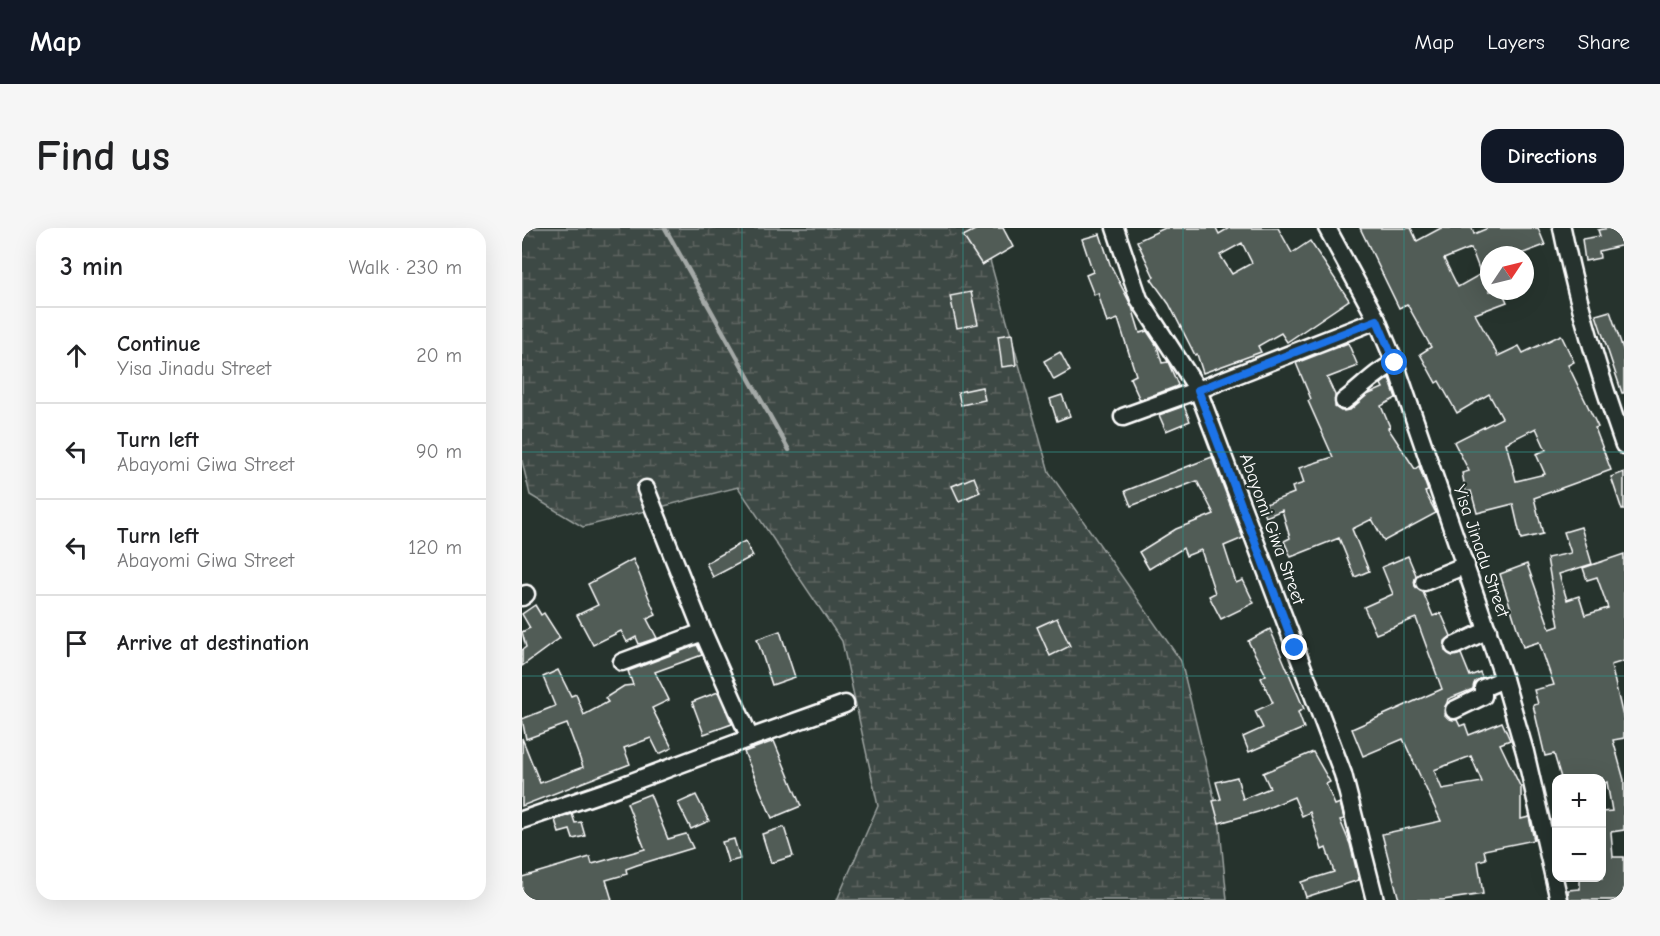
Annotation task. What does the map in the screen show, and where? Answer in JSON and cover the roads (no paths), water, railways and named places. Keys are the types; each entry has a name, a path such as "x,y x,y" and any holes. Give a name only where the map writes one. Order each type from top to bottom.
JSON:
{"street":[{"name":"Abayomi Giwa Street","path":"1115,228 1139,299 1198,390 1343,774 1375,900"},
{"name":"Yisa Jinadu Street","path":"1328,228 1377,320 1395,363 1466,565 1504,679 1525,752 1559,900"},
{"path":"1562,228 1570,267 1600,376 1624,445"},
{"path":"1123,417 1377,320"},
{"path":"1344,401 1369,382 1377,371 1395,363"},
{"path":"646,489 703,632 750,738"},
{"path":"1424,582 1466,565"},
{"path":"1454,646 1488,630"},
{"path":"622,662 703,632"},
{"path":"1454,710 1483,696 1484,688 1489,684 1504,679"},
{"path":"522,820 845,704"}],"waterway":[{"path":"665,228 789,450"}]}
